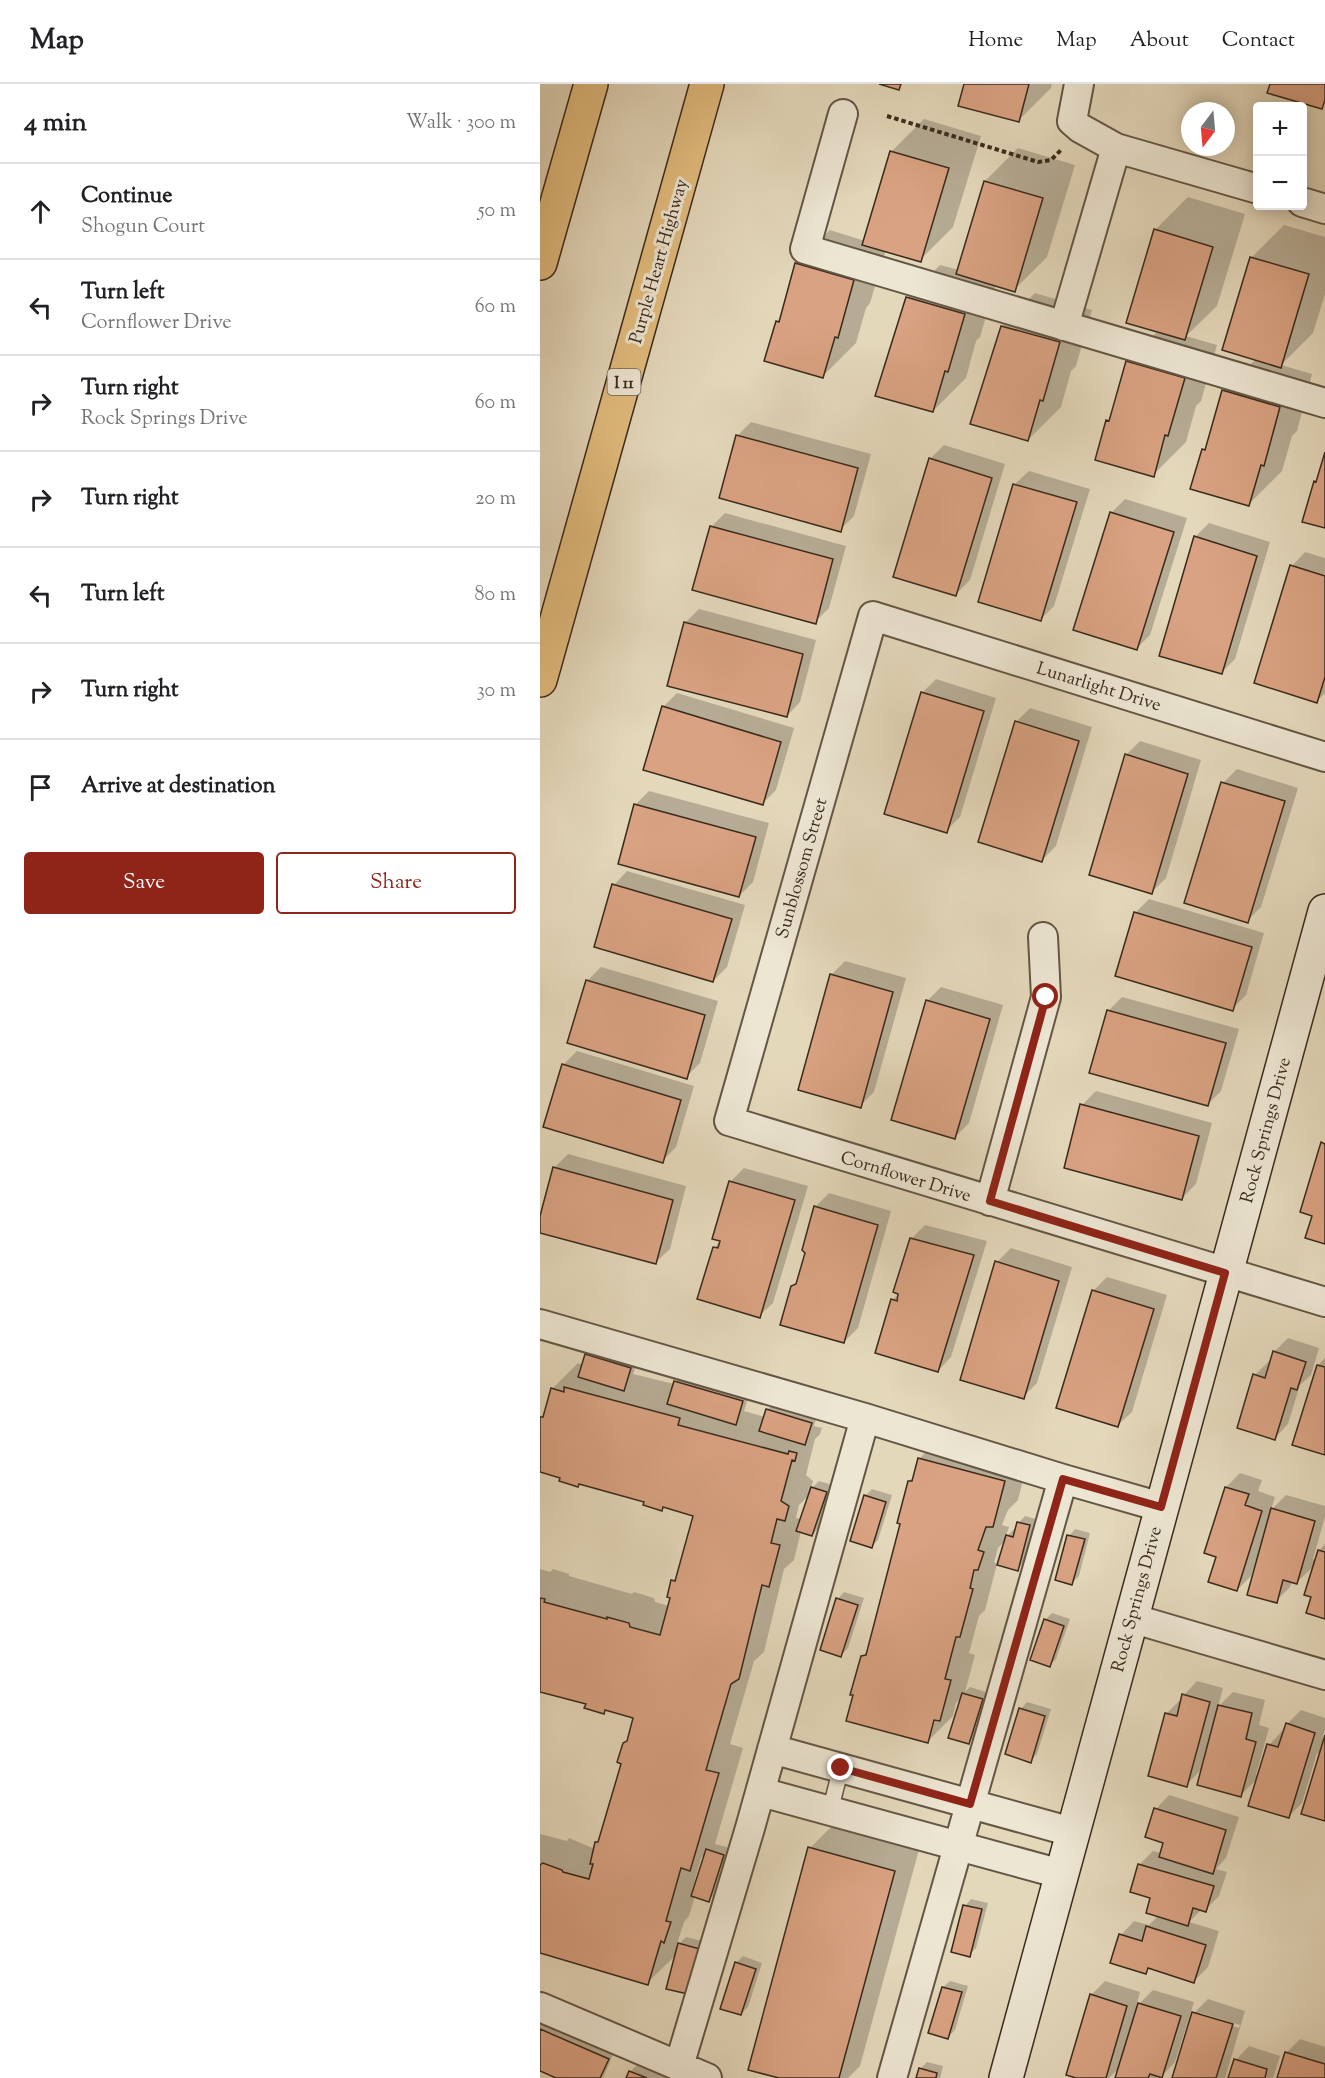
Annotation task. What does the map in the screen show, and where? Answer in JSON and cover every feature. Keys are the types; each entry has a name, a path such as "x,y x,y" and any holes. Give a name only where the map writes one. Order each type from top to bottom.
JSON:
{"highway":[{"name":"Purple Heart Highway","path":"540,680 707,84"},
{"path":"540,263 591,85"}],"street":[{"path":"1079,84 1072,121 1080,128 1116,148 1253,188"},
{"path":"843,114 805,249 1325,403"},
{"path":"1064,326 1116,148"},
{"path":"1307,204 1325,209"},
{"name":"Lunarlight Drive","path":"873,615 1325,757"},
{"name":"Sunblossom Street","path":"729,1122 873,615"},
{"name":"Rock Springs Drive","path":"1006,2078 1225,1273 1323,928"},
{"path":"990,1201 1046,997 1043,937"},
{"name":"Cornflower Drive","path":"729,1122 1325,1302"},
{"path":"540,1324 1161,1507"},
{"path":"679,2066 760,1792 865,1418"},
{"path":"892,2078 1063,1479"},
{"path":"1131,1618 1325,1675"},
{"path":"772,1749 1072,1832"},
{"path":"760,1792 1061,1874"},
{"path":"540,2007 707,2078"}],"lane":[{"path":"830,1811 841,1768"}],"path":[{"path":"887,116 1038,162 1052,160 1080,128"}],"building":[{"path":"879,84 901,84 899,90"},
{"path":"964,84 1029,84 1019,122 958,106"},
{"path":"1270,84 1325,84 1325,100 1322,109 1307,105 1307,102 1298,102 1267,93"},
{"path":"890,151 949,168 921,262 862,245"},
{"path":"984,181 1043,198 1015,292 956,274"},
{"path":"1154,229 1213,247 1185,340 1126,323"},
{"path":"1250,257 1309,274 1281,368 1222,350"},
{"path":"795,263 854,280 838,338 835,337 823,378 764,361 776,321 779,322"},
{"path":"906,297 965,314 948,372 945,371 933,412 875,396"},
{"path":"1001,326 1060,342 1043,401 1040,400 1028,441 970,424"},
{"path":"1126,361 1185,378 1168,436 1165,435 1154,477 1095,460"},
{"path":"1222,390 1280,407 1264,466 1261,465 1249,506 1190,489 1202,449 1205,450"},
{"path":"736,435 858,468 841,532 719,498"},
{"path":"1325,452 1325,528 1302,522"},
{"path":"929,458 992,478 956,596 893,577"},
{"path":"1013,484 1077,502 1041,621 978,602"},
{"path":"1110,512 1174,532 1137,650 1073,630"},
{"path":"710,526 833,559 816,624 692,590"},
{"path":"1194,536 1257,556 1222,674 1159,656"},
{"path":"1290,565 1325,576 1325,677 1317,703 1254,683"},
{"path":"684,622 803,654 787,717 667,686"},
{"path":"921,692 984,711 947,833 884,814"},
{"path":"662,706 781,742 763,805 643,770"},
{"path":"1015,721 1079,741 1042,862 978,842"},
{"path":"1125,754 1188,774 1152,894 1089,875"},
{"path":"1221,782 1285,801 1248,923 1184,903"},
{"path":"634,804 756,837 739,897 618,864"},
{"path":"612,884 732,919 713,982 594,947"},
{"path":"1134,912 1252,947 1233,1011 1115,976"},
{"path":"830,974 893,992 861,1108 798,1090"},
{"path":"586,980 705,1015 687,1079 567,1043"},
{"path":"926,1000 990,1019 955,1139 891,1120"},
{"path":"1107,1010 1226,1043 1208,1106 1089,1073"},
{"path":"562,1064 681,1100 663,1163 543,1127"},
{"path":"1080,1104 1199,1136 1182,1200 1064,1168"},
{"path":"1321,1142 1325,1144 1325,1244 1305,1238 1312,1216 1300,1212"},
{"path":"553,1167 673,1200 656,1264 540,1233 540,1216"},
{"path":"729,1181 795,1200 760,1318 697,1299 713,1247 718,1248 720,1241 712,1239"},
{"path":"814,1206 878,1225 844,1343 780,1325 791,1286 796,1284 805,1253 802,1250"},
{"path":"910,1238 974,1255 938,1372 875,1353 891,1299 897,1301 898,1294 893,1292"},
{"path":"995,1261 1059,1281 1024,1399 960,1380"},
{"path":"1092,1290 1154,1309 1118,1427 1056,1408"},
{"path":"1273,1351 1306,1362 1297,1390 1291,1388 1275,1440 1237,1428 1253,1374 1265,1378"},
{"path":"585,1354 631,1368 624,1391 578,1377"},
{"path":"1317,1365 1325,1367 1325,1455 1292,1445"},
{"path":"674,1381 743,1401 736,1425 667,1404"},
{"path":"564,1387 680,1418 678,1425 788,1454 789,1451 797,1453 795,1461 792,1460 781,1501 789,1506 785,1521 777,1519 771,1543 780,1545 769,1587 762,1585 739,1679 731,1684 706,1770 719,1773 690,1871 681,1868 666,1921 671,1922 664,1943 661,1941 648,1985 540,1953 540,1865 543,1863 563,1872 589,1879 595,1842 598,1842 621,1764 617,1762 623,1743 627,1741 633,1718 605,1710 604,1714 584,1708 586,1704 540,1692 540,1598 545,1599 544,1602 629,1623 630,1627 660,1635 670,1598 667,1597 671,1580 675,1581 693,1516 663,1507 662,1511 643,1505 644,1502 579,1484 578,1487 540,1472 540,1417 543,1417 551,1388 564,1392"},
{"path":"766,1409 812,1423 805,1445 759,1431"},
{"path":"918,1458 1005,1481 993,1527 986,1527 978,1550 984,1552 978,1570 974,1570 970,1588 973,1589 960,1637 956,1637 945,1679 951,1680 940,1721 934,1720 928,1743 846,1721 853,1695 850,1695 861,1656 866,1655 900,1524 897,1523 908,1481 912,1481"},
{"path":"811,1487 827,1492 812,1536 796,1531"},
{"path":"1225,1487 1249,1494 1245,1505 1262,1511 1237,1591 1208,1582 1216,1557 1204,1553"},
{"path":"864,1495 886,1502 872,1548 850,1541"},
{"path":"1271,1508 1315,1521 1297,1584 1283,1580 1277,1603 1247,1595"},
{"path":"1017,1522 1030,1525 1018,1571 997,1565 1006,1535 1013,1537"},
{"path":"1067,1535 1085,1539 1072,1585 1055,1580"},
{"path":"1318,1550 1325,1552 1325,1619 1306,1613 1311,1597 1304,1595"},
{"path":"836,1598 858,1605 841,1657 820,1650"},
{"path":"1044,1619 1064,1626 1050,1667 1030,1660"},
{"path":"962,1693 983,1699 969,1744 948,1738"},
{"path":"1182,1694 1210,1702 1187,1787 1148,1776 1165,1713 1177,1716"},
{"path":"1218,1705 1252,1713 1246,1739 1256,1742 1241,1797 1197,1785"},
{"path":"1019,1708 1045,1716 1031,1763 1005,1754"},
{"path":"1286,1723 1315,1733 1289,1818 1248,1806 1267,1744 1278,1747"},
{"path":"1325,1735 1325,1821 1301,1814"},
{"path":"1154,1808 1226,1830 1213,1874 1159,1857 1163,1843 1145,1837"},
{"path":"808,1847 895,1871 839,2078 779,2078 748,2070"},
{"path":"706,1849 724,1855 709,1902 691,1896"},
{"path":"1138,1864 1214,1886 1206,1912 1193,1908 1188,1926 1146,1913 1150,1898 1130,1892"},
{"path":"963,1905 982,1909 970,1957 951,1952"},
{"path":"1146,1926 1206,1945 1194,1983 1148,1968 1146,1974 1110,1963 1119,1934 1142,1941"},
{"path":"678,1943 700,1949 688,1994 666,1989"},
{"path":"735,1962 756,1969 741,2015 720,2009"},
{"path":"942,1987 962,1992 948,2039 928,2033"},
{"path":"1090,1994 1127,2006 1106,2078 1076,2078 1066,2075"},
{"path":"1138,2003 1181,2016 1162,2078 1150,2074 1148,2078 1115,2078"},
{"path":"1192,2012 1233,2024 1216,2078 1172,2078"},
{"path":"540,2029 609,2059 600,2078 556,2078 540,2071"},
{"path":"1285,2052 1325,2064 1325,2078 1277,2078"},
{"path":"1234,2059 1267,2069 1265,2078 1228,2078"},
{"path":"919,2068 937,2073 936,2078 916,2078"},
{"path":"629,2071 647,2078 626,2078"}],"route":[{"path":"841,1768 970,1804 1063,1479 1161,1507 1225,1273 990,1201 1046,997"}]}
